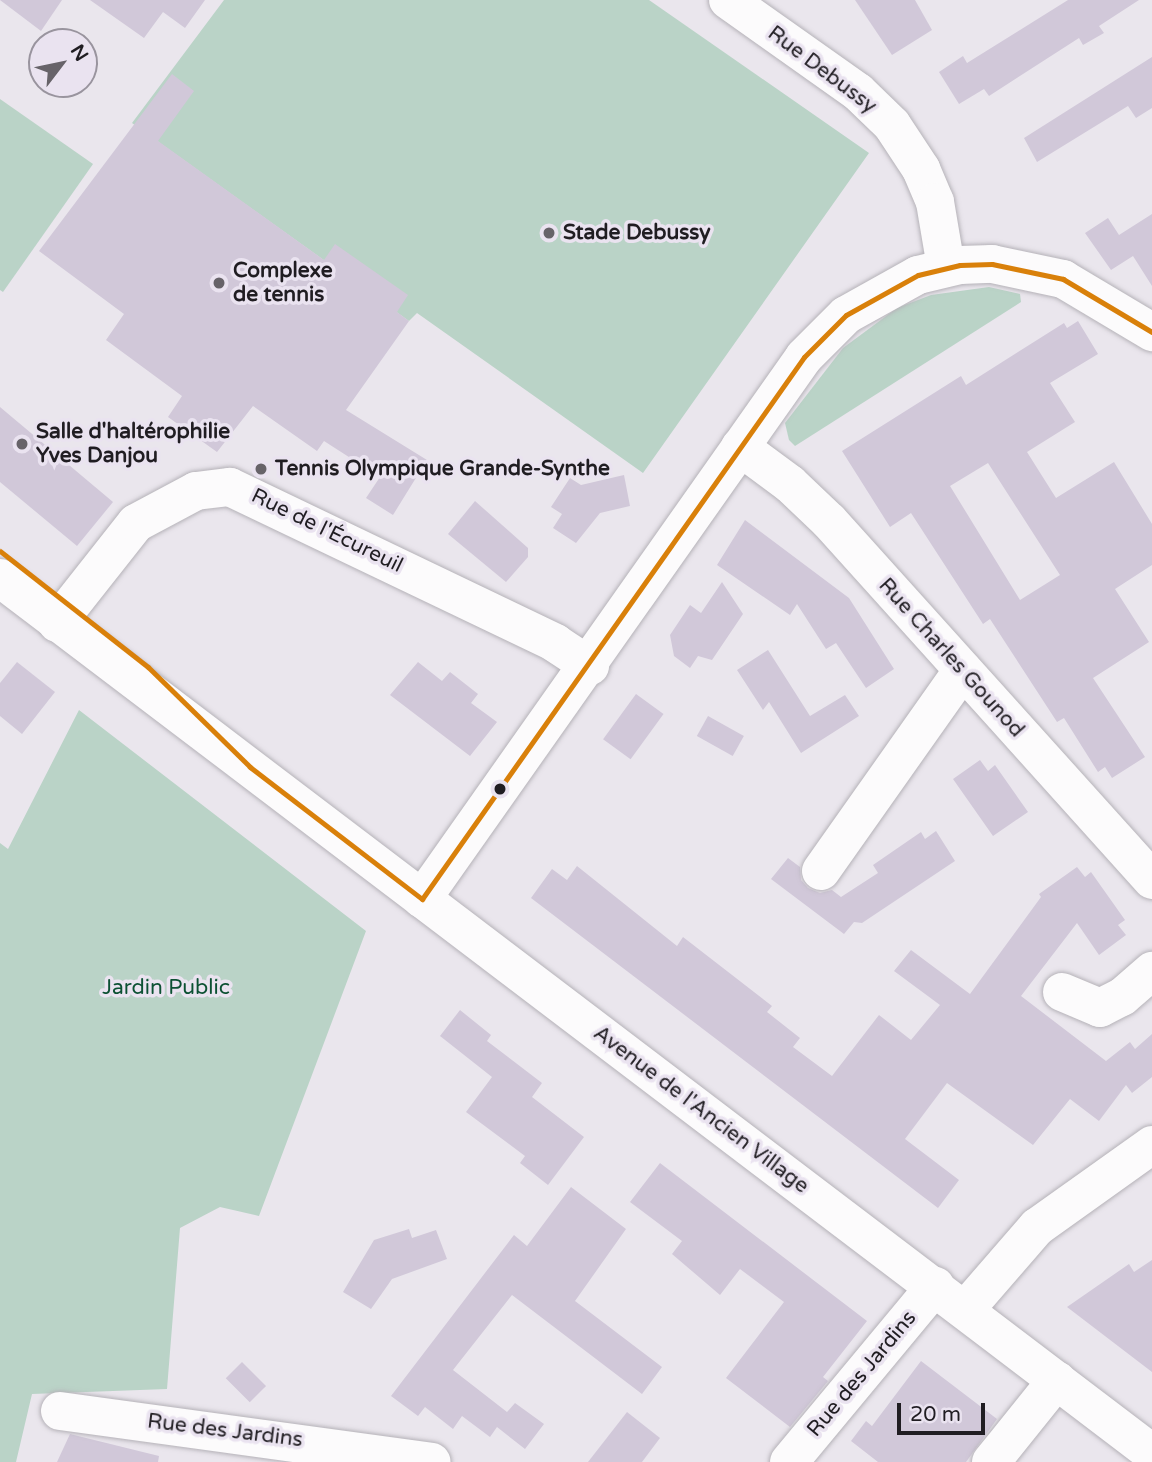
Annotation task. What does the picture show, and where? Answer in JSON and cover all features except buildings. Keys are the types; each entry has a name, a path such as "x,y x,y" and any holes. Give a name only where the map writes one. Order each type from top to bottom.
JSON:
{"street":[{"name":"Rue Debussy","path":"728,0 846,82 892,125 921,169 935,202 946,267"},
{"path":"422,899 590,666 804,357 835,324 885,289 946,267 992,264 1050,274 1090,292 1152,332"},
{"name":"Rue Charles Gounod","path":"740,447 818,510 1152,880"},
{"name":"Rue de l'Écureuil","path":"63,615 146,515 196,491 230,487 532,632 590,666"},
{"name":"Avenue de l'Ancien Village","path":"0,551 63,615 250,767 1152,1453"},
{"name":"Avenue de l'Ancien Village","path":"0,578 63,615"},
{"path":"821,870 963,670"},
{"path":"1062,992 1100,1008 1122,997 1152,971"},
{"path":"965,1310 1037,1227 1152,1145"},
{"name":"Rue des Jardins","path":"789,1462 935,1286"},
{"path":"991,1462 1057,1380"},
{"name":"Rue des Jardins","path":"60,1411 432,1462"}],"green space":[{"name":"Stade Debussy","path":"224,0 649,0 869,153 643,473 417,313 409,321 132,123"},
{"path":"0,99 93,164 3,292 0,290"},
{"path":"989,287 1020,294 1021,302 795,446 789,440 785,423 843,348 897,308 931,295"},
{"name":"Jardin Public","path":"79,710 366,931 259,1216 220,1207 180,1228 167,1389 32,1394 16,1462 0,1462 0,843 8,849"}],"transit line":[{"path":"422,899 804,357 846,315 918,275 960,265 992,264 1063,279 1152,332"},
{"path":"0,551 148,667 250,767 422,899"}],"place":[{"name":"Stade Debussy","path":"549,233"},
{"name":"Complexe de tennis","path":"219,283"},
{"name":"Salle d'haltérophilie Yves Danjou","path":"22,444"},
{"name":"Tennis Olympique Grande-Synthe","path":"261,469"}]}
